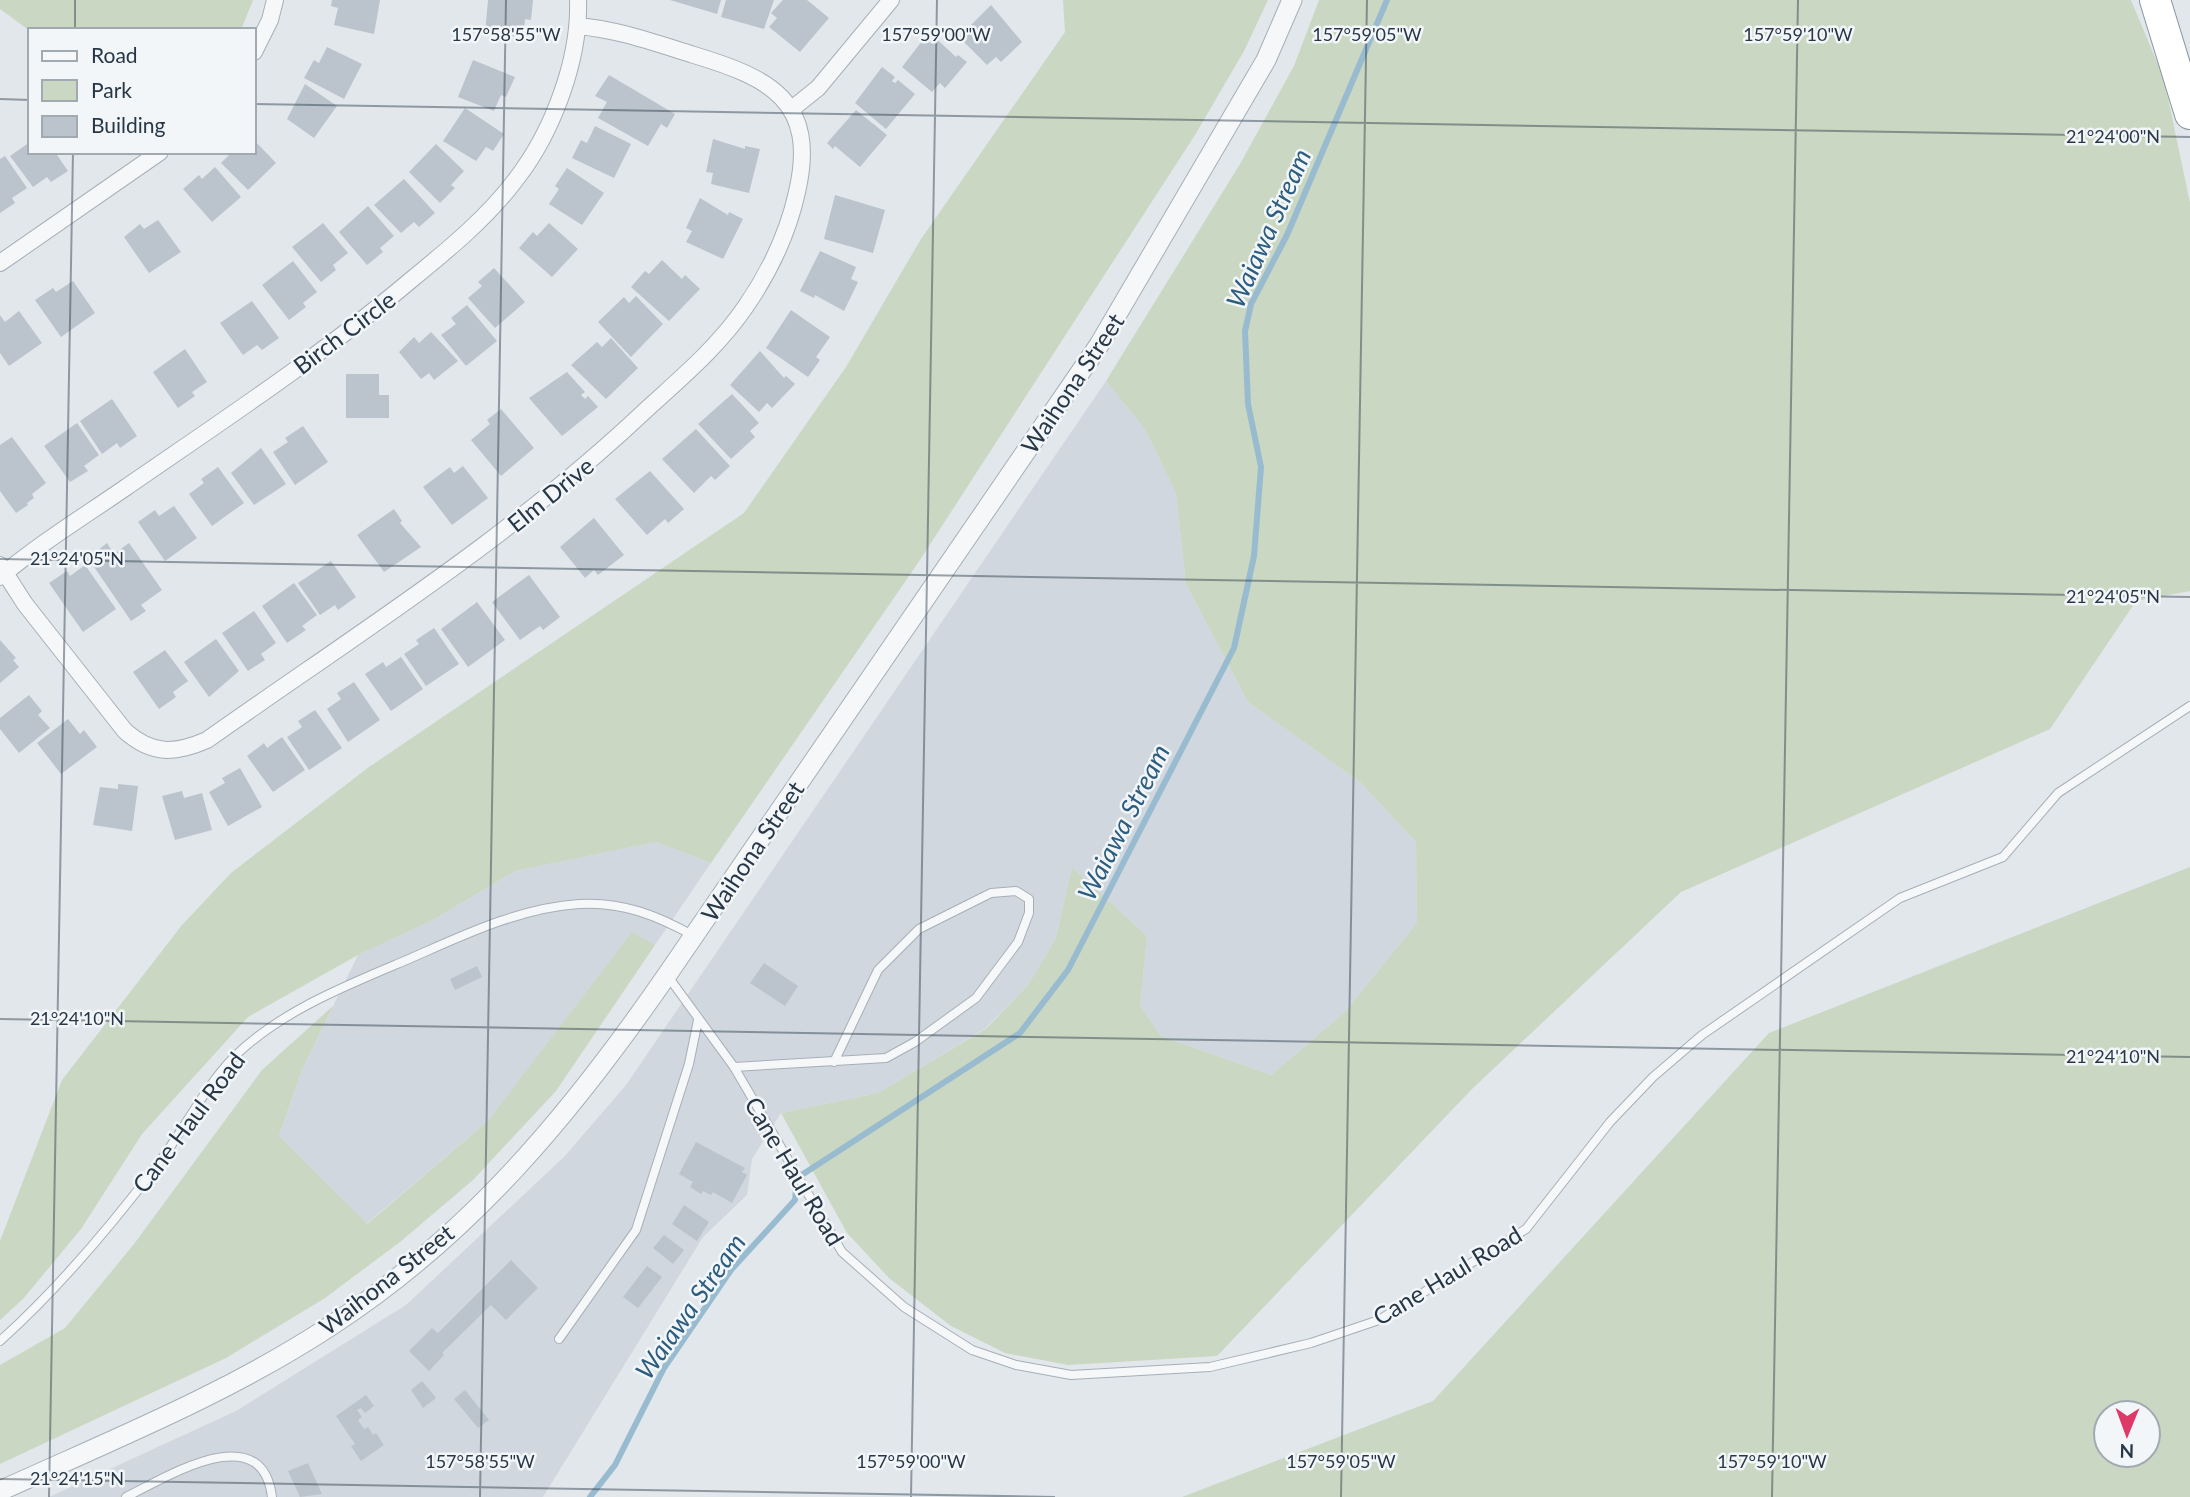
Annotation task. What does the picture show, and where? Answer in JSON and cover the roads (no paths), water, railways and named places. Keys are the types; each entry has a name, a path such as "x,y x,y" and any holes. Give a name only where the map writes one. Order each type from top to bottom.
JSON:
{"highway":[{"path":"2155,0 2190,114"}],"street":[{"path":"256,48 270,20 275,0"},
{"name":"Birch Circle","path":"2,571 312,359 380,307 491,210 534,152 550,118 566,73 577,26 578,0"},
{"path":"577,26 608,29 745,71 771,86 793,108 818,88 891,0"},
{"name":"Waihona Street","path":"0,1491 215,1392 333,1325 409,1267 501,1186 560,1121 606,1063 1100,345 1260,70 1292,0"},
{"name":"Elm Drive","path":"2,571 125,731 137,741 155,750 169,751 207,740 519,519 612,443 713,347 746,307 771,266 788,226 803,159 802,138 793,108"},
{"path":"0,264 157,154"}],"lane":[{"name":"Cane Haul Road","path":"667,975 734,1067 842,1252 904,1307 972,1350 1016,1365 1071,1375 1210,1367 1286,1349 1379,1320 1527,1229 1610,1122 1653,1076 1702,1035 1900,898 2003,857 2058,793 2190,706"},
{"path":"734,1067 834,1062 886,1058 915,1042 976,998 1018,942 1030,913 1029,899 1016,891 991,893 919,929 878,970 834,1062"},
{"name":"Cane Haul Road","path":"0,1341 34,1310 158,1165 232,1059 279,1022 352,983 477,927 532,912 579,904 622,905 661,918 694,936"},
{"path":"559,1339 636,1230 689,1064 698,1020"},
{"path":"126,1497 196,1463 226,1455 251,1460 267,1478 272,1497"}],"waterway":[{"name":"Waiawa Stream","path":"590,1497 615,1465 664,1368 731,1270 795,1200 797,1178 1020,1033 1068,970 1234,648 1254,556 1261,467 1248,404 1245,331 1251,304 1287,235 1387,0"}]}
